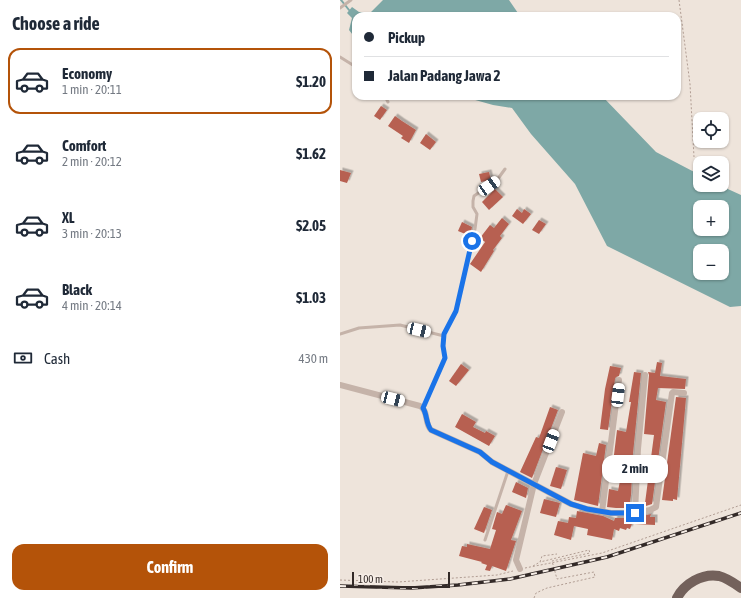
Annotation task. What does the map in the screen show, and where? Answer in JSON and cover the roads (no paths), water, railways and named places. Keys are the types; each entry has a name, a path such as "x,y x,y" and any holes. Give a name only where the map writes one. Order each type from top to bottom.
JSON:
{"main road":[{"path":"676,598 685,586 693,580 704,577 718,576 729,580 741,588"}],"street":[{"path":"635,513 645,375"},
{"path":"602,512 619,380"},
{"path":"340,385 420,406 425,411 431,430 480,452 492,462 571,504 602,512 635,513 650,510 656,507 672,393 684,393"},
{"path":"520,569 516,560 534,484 562,412"}],"lane":[{"path":"340,8 350,0"},
{"path":"340,57 352,64"},
{"path":"423,408 445,358 443,346 444,336 456,311 475,229 476,214 473,207 474,196 497,180 505,169"},
{"path":"340,334 359,328 400,325 444,336"},
{"path":"485,540 508,471"}],"water":[{"path":"383,0 509,0 517,12 371,12"},
{"path":"352,7 359,12 352,12 352,18 347,13"},
{"path":"352,18 352,34 349,30"},
{"path":"475,100 606,100 656,152 693,171 693,192 729,192 729,190 741,195 741,306 730,307 607,246 575,184 531,134 512,108"}],"waterway":[{"path":"341,0 349,10"}],"railway":[{"path":"340,586 411,588 458,585 510,579 607,557 741,513"}]}
